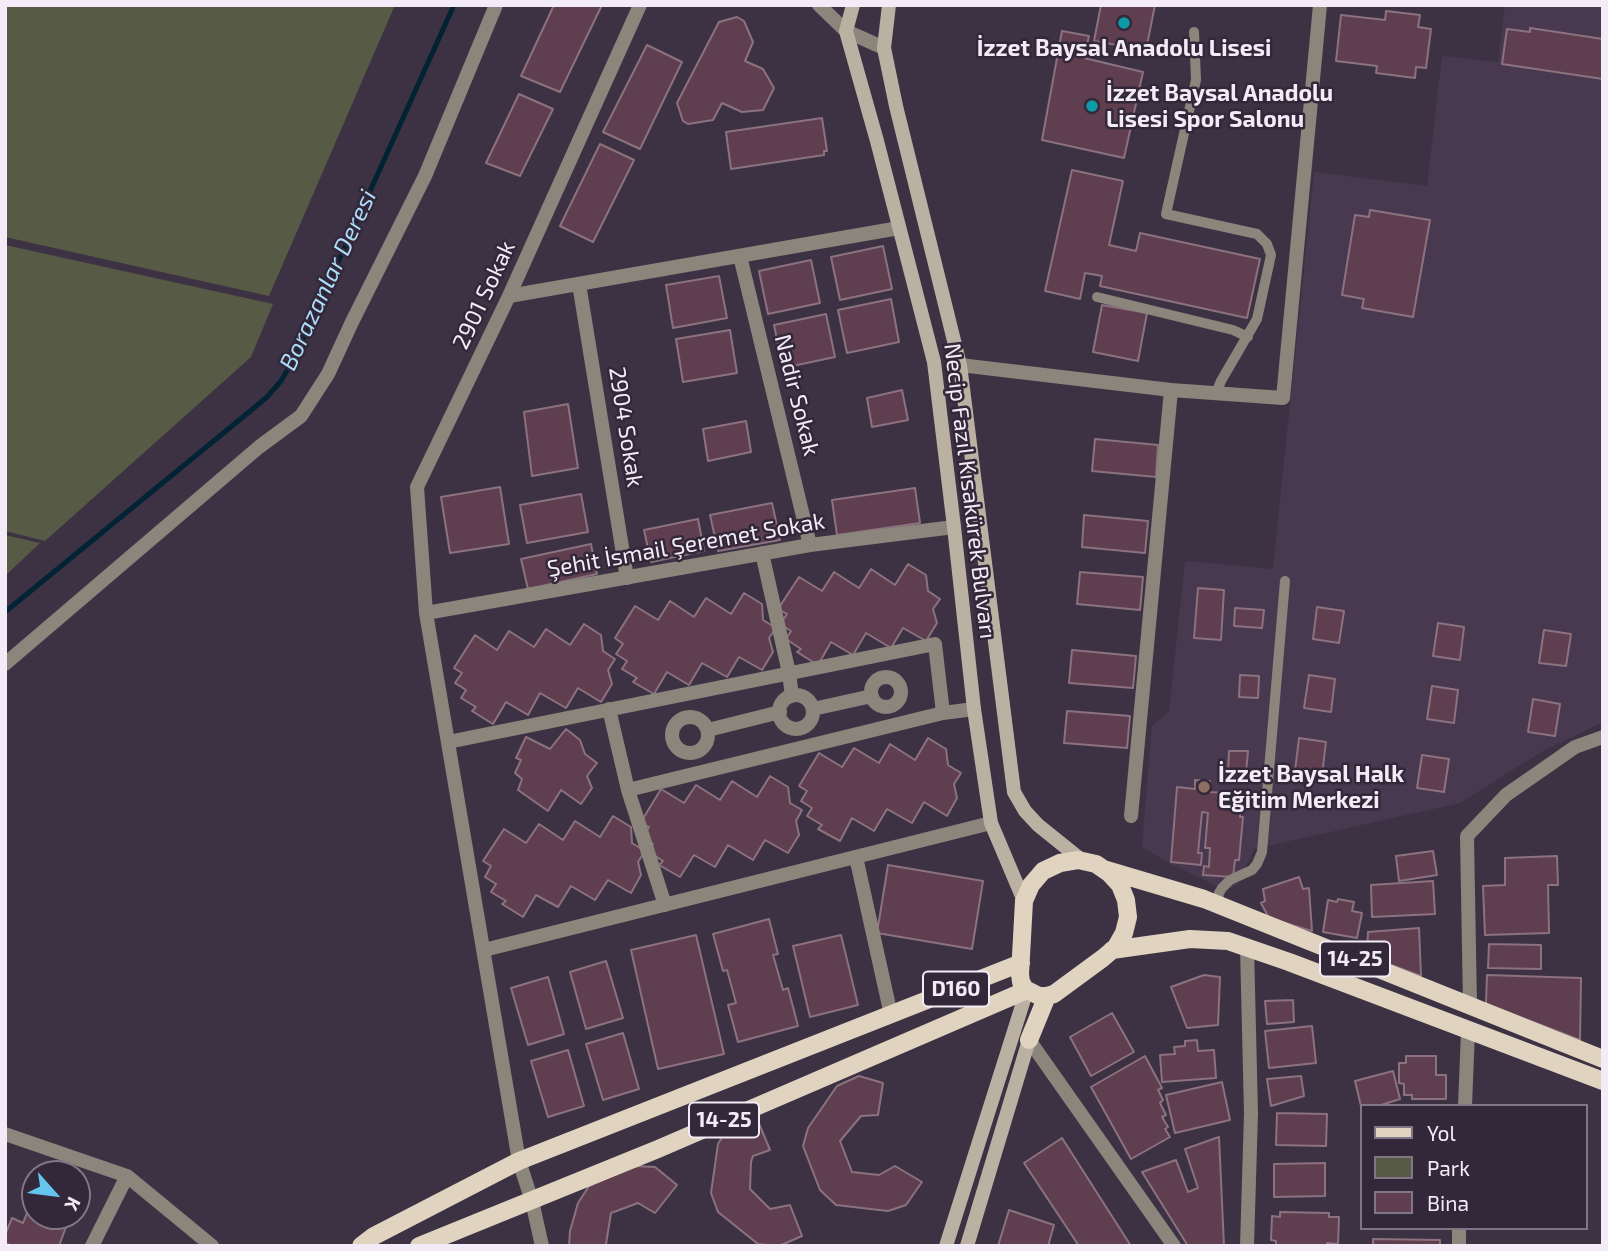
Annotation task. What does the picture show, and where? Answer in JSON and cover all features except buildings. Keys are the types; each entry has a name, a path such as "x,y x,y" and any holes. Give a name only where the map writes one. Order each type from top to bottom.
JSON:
{"main road":[{"path":"846,31 853,5"},
{"name":"Necip Fazıl Kısakürek Bulvarı","path":"889,5 884,48 960,365 1014,792 1025,811 1038,825 1084,862"},
{"name":"Necip Fazıl Kısakürek Bulvarı","path":"846,31 934,362 974,709 991,823 1024,901"},
{"name":"14-25","path":"419,1246 671,1144 1027,990 1021,982 1020,974 1024,901 1031,885 1043,871 1060,863 1078,860 1096,864 1120,885 1128,916 1124,933 1116,947 1054,994 1047,996"},
{"name":"14-25","path":"1103,869 1217,905 1603,1059"},
{"name":"14-25","path":"1112,950 1190,939 1228,941 1603,1082"},
{"name":"D160","path":"891,1015 1021,963"},
{"path":"946,1246 1027,990 1039,996 1047,996 1029,1040 967,1246"},
{"name":"14-25","path":"361,1246 374,1236 519,1161 891,1015"}],"street":[{"path":"5,664 249,456 301,416 328,374 425,176 496,5"},
{"name":"2901 Sokak","path":"542,1246 532,1201 519,1161 426,613 417,487 509,296 640,5"},
{"path":"819,5 846,31 884,48"},
{"path":"960,365 1171,390 1283,398 1320,5"},
{"path":"509,296 899,229"},
{"name":"Nadir Sokak","path":"740,256 810,545"},
{"name":"2904 Sokak","path":"579,284 628,578"},
{"path":"1131,816 1171,390"},
{"name":"Şehit İsmail Şeremet Sokak","path":"426,613 810,545 954,527"},
{"path":"762,554 792,696"},
{"path":"448,742 935,644 943,713"},
{"path":"876,656 883,678"},
{"path":"892,678 901,689 896,704 887,707 877,704 872,696 872,687 878,679 892,678"},
{"path":"690,716 691,693"},
{"path":"792,696 807,699 813,709 808,724 797,729 787,726 780,718 783,702 792,696"},
{"path":"813,709 872,696"},
{"path":"887,707 889,726"},
{"path":"609,709 628,790 665,905"},
{"path":"628,790 943,713 974,709"},
{"path":"708,730 780,712"},
{"path":"690,716 702,720 708,730 707,741 700,750 683,752 673,744 671,738 674,725 683,717 690,716"},
{"path":"797,729 801,748"},
{"path":"1470,1006 1467,836 1506,795 1575,747 1603,737"},
{"path":"695,752 702,772"},
{"path":"484,950 991,823"},
{"path":"856,857 891,1015"},
{"path":"1247,947 1251,1113 1247,1246"},
{"path":"1465,1104 1468,1031"},
{"path":"1029,1040 1174,1246"},
{"path":"5,1133 127,1176 212,1246"},
{"path":"92,1246 127,1176"}],"lane":[{"path":"1194,32 1196,80 1166,214 1257,234 1267,244 1271,255 1257,319 1216,393"},
{"path":"1097,297 1233,330 1248,337"},
{"path":"1217,905 1222,888 1230,880 1252,870 1262,852 1285,582"}],"shaded area":[{"path":"1505,5 1603,5 1603,722 1541,752 1460,803 1254,849 1237,885 1225,890 1142,847 1152,726 1169,712 1185,561 1273,569 1314,172 1427,186 1442,56 1498,62"}],"green space":[{"path":"5,5 395,5 269,296 5,237"},
{"path":"5,245 273,304 251,357 45,541 5,531"},
{"path":"5,535 40,543 5,576"}],"waterway":[{"name":"Borazanlar Deresi","path":"5,612 267,397 281,381 296,355 454,5"}],"place":[{"name":"İzzet Baysal Anadolu Lisesi","path":"1124,23"},
{"name":"İzzet Baysal Anadolu Lisesi Spor Salonu","path":"1092,106"},
{"name":"İzzet Baysal Halk Eğitim Merkezi","path":"1204,787"}]}
